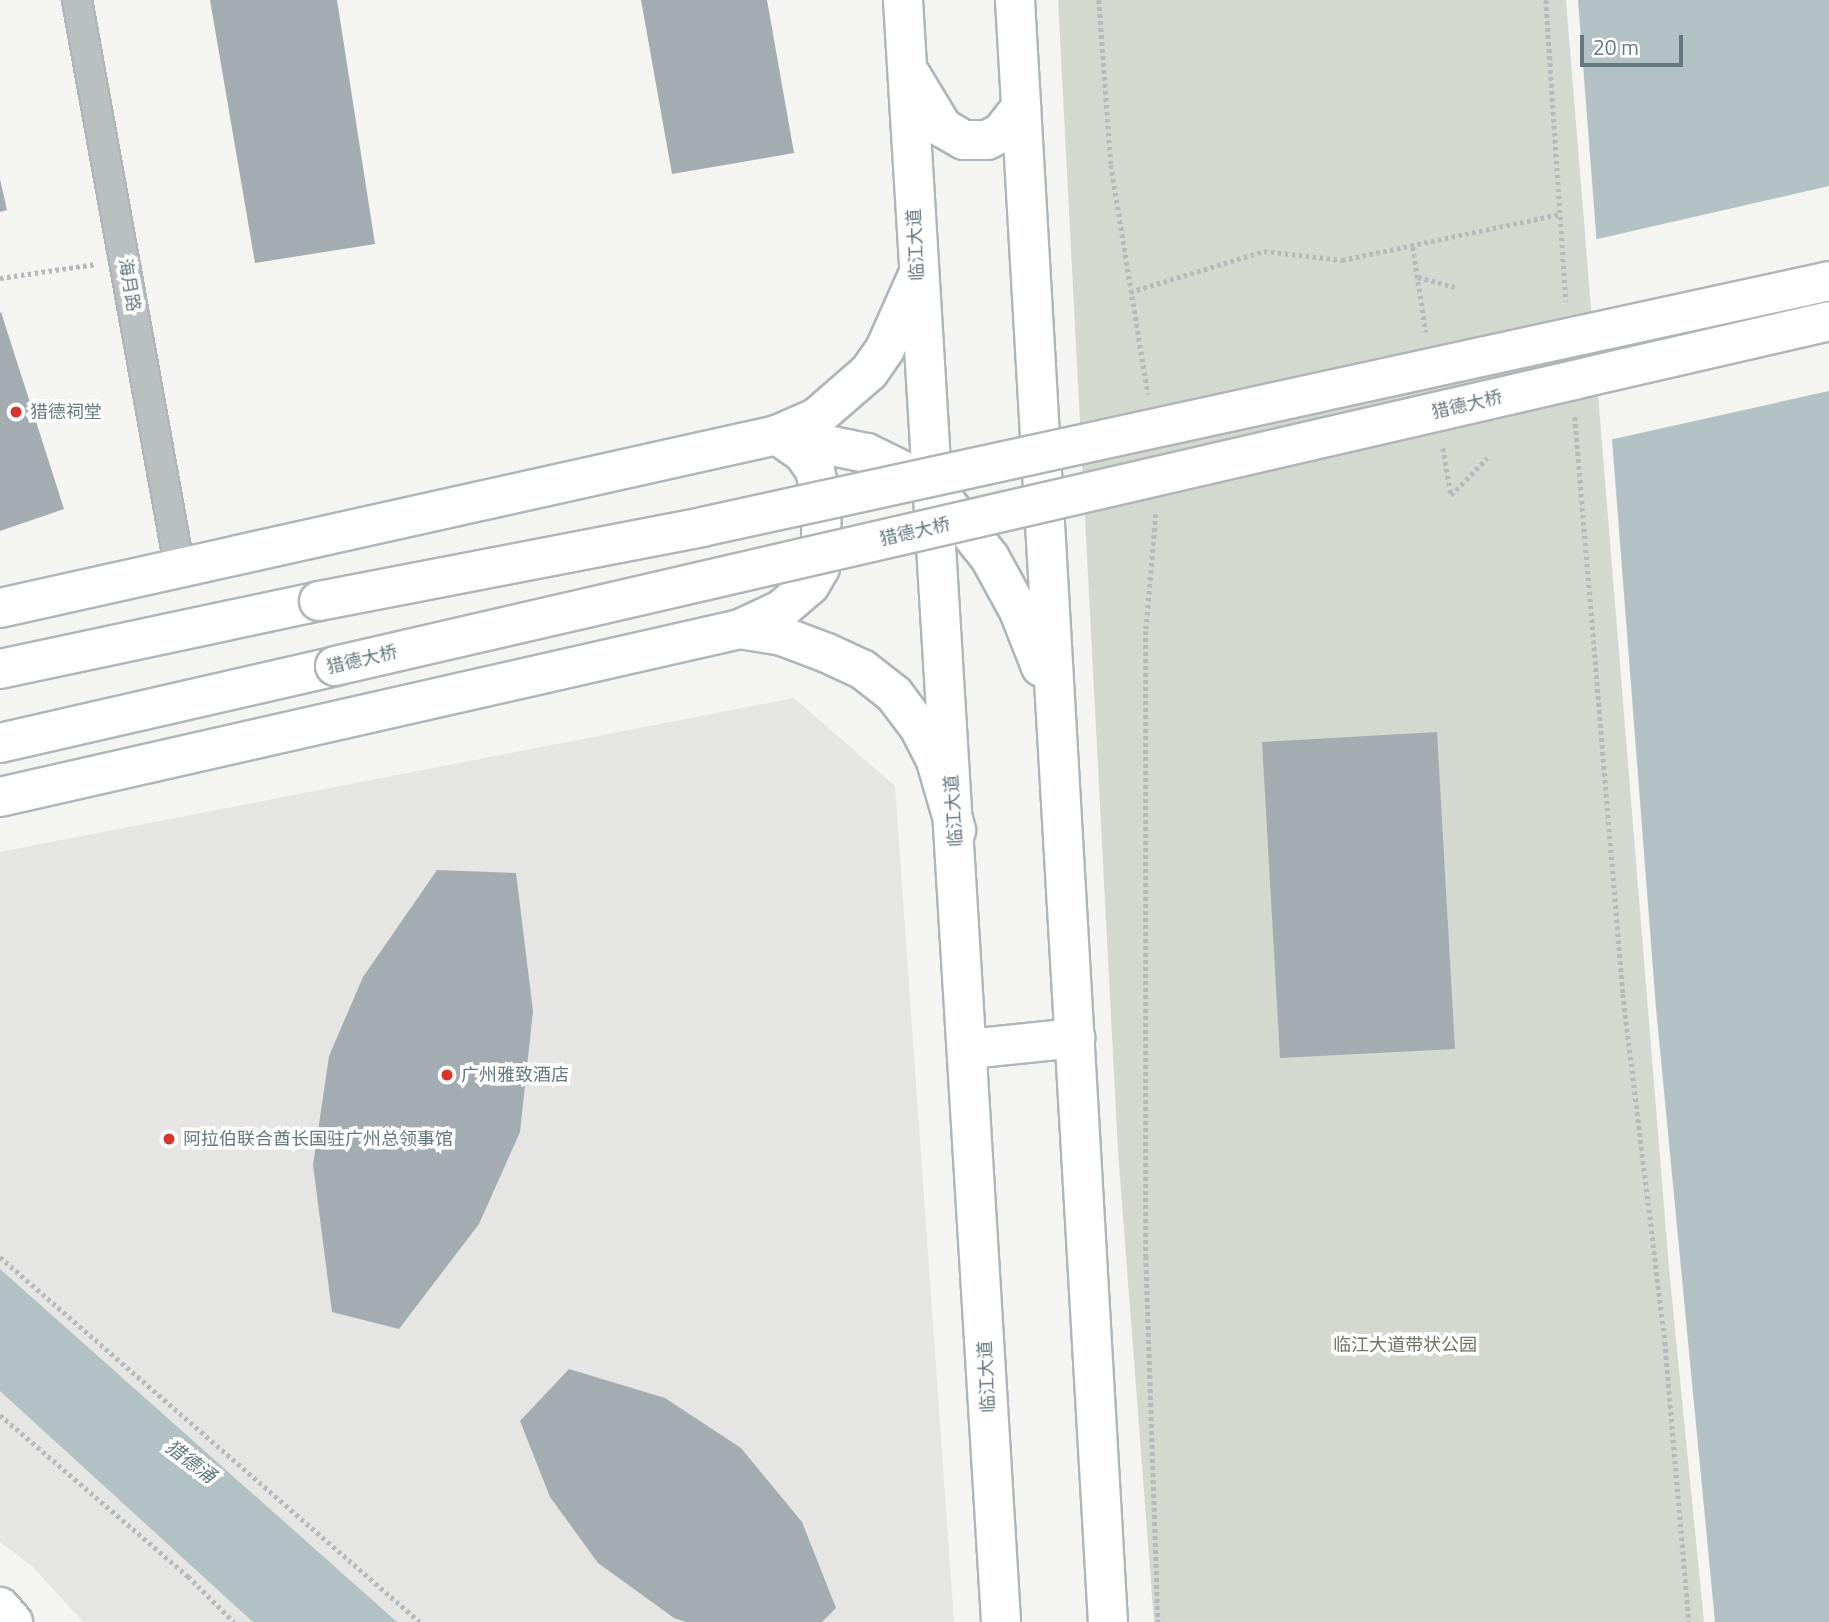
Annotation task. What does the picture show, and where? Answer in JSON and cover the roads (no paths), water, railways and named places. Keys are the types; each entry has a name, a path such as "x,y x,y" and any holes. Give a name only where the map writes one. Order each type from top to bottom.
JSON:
{"main road":[{"name":"临江大道","path":"904,0 917,277 956,830 1001,1622"},
{"path":"1015,0 1108,1622"},
{"path":"907,67 943,128 964,139 987,140 1001,133 1021,107"},
{"path":"0,608 777,435 816,418 869,372 885,349 917,277"},
{"path":"0,668 319,601 702,527 1829,281"},
{"name":"猎德大桥","path":"0,743 1829,321"},
{"path":"777,435 867,453 932,485 990,558 1019,611 1053,699"},
{"path":"0,797 740,629 781,610 810,585 820,569 822,503 816,470 803,453 777,435"},
{"path":"740,629 782,636 827,653 862,669 894,694 919,727 936,761 956,830"},
{"path":"969,1049 1075,1038"},
{"path":"0,1607 13,1622"}],"street":[{"name":"海月路","path":"77,0 180,570"}],"water":[{"path":"1578,0 1829,0 1829,1622 1715,1622 1656,1008"},
{"name":"猎德涌","path":"0,1269 397,1622 253,1622 0,1391"}],"place":[{"name":"猎德祠堂","path":"16,412"},
{"name":"广州雅致酒店","path":"447,1075"},
{"name":"阿拉伯联合酋长国驻广州总领事馆","path":"169,1139"}],"park label":[{"name":"临江大道带状公园","path":"1405,1345"}]}
